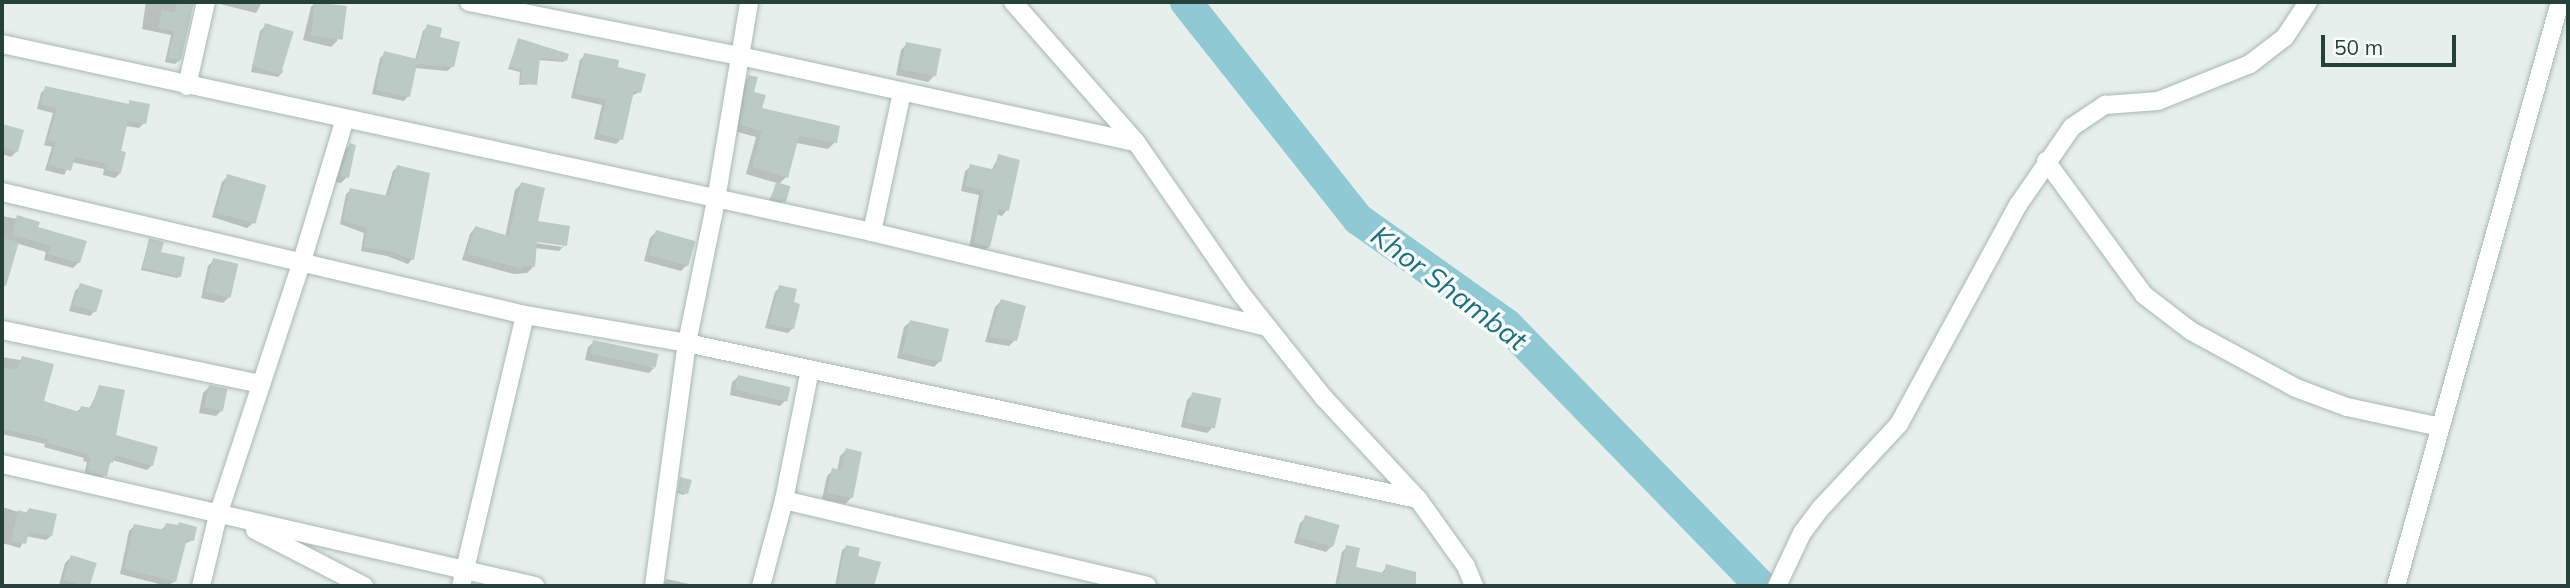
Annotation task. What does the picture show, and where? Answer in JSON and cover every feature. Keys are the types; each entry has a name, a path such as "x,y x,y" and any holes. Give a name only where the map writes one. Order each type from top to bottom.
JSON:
{"street":[{"path":"187,86 206,2"},
{"path":"469,2 740,55 1136,142"},
{"path":"654,586 687,343 716,200 750,2"},
{"path":"1013,2 1136,142 1267,327 1300,363 1324,398 1418,499 1466,566 1474,586"},
{"path":"1777,586 1802,533 1820,509 1899,424 2018,205 2072,127 2105,105 2158,101 2250,64 2285,37 2308,2"},
{"path":"2396,586 2560,2"},
{"path":"2,44 872,232 1267,327"},
{"path":"872,232 902,92"},
{"path":"201,586 226,517 261,384 345,118"},
{"path":"2046,161 2144,295 2191,331 2309,393 2347,407 2440,427"},
{"path":"2,192 525,315 687,343 1418,499"},
{"path":"463,578 525,315"},
{"path":"2,330 261,384"},
{"path":"761,586 784,500 810,370"},
{"path":"2,464 226,517 463,578 535,586"},
{"path":"784,500 1147,586"},
{"path":"226,517 364,586"}],"building":[{"path":"176,2 194,2 181,60 168,58 174,31 158,28 162,10 175,12"},
{"path":"315,2 347,6 343,40 311,36"},
{"path":"265,23 294,32 281,75 252,66"},
{"path":"427,24 442,28 440,37 460,42 454,67 417,64 410,97 376,90 384,51 417,59"},
{"path":"518,38 569,54 567,61 540,58 537,85 520,83 522,70 509,67"},
{"path":"906,42 941,49 936,76 901,69"},
{"path":"584,53 619,60 618,67 646,74 641,93 634,91 623,140 598,134 606,100 575,93"},
{"path":"748,75 758,77 754,92 766,95 762,108 840,126 837,143 799,136 788,178 752,167 762,131 740,125"},
{"path":"45,86 129,104 129,100 150,104 146,124 128,121 121,151 126,152 121,173 107,170 108,164 75,157 71,171 49,165 56,142 48,140 57,108 41,105"},
{"path":"2,124 24,130 18,152 2,147"},
{"path":"350,143 356,145 349,178 340,176"},
{"path":"998,154 1020,160 1009,211 999,209 990,247 974,243 984,190 965,186 970,164 995,170"},
{"path":"397,165 430,173 414,260 393,252 364,247 367,228 343,220 350,188 388,196"},
{"path":"227,174 266,185 255,224 216,212"},
{"path":"521,182 545,188 538,221 570,226 567,246 537,242 535,267 522,266 522,269 467,254 475,226 509,236"},
{"path":"776,182 790,186 786,202 771,198"},
{"path":"17,215 40,222 38,227 87,241 80,263 48,254 51,246 12,235"},
{"path":"656,230 695,241 688,266 649,255"},
{"path":"2,238 19,242 6,286 2,286"},
{"path":"149,238 164,242 161,252 185,257 181,277 143,268"},
{"path":"213,258 238,264 230,298 205,292"},
{"path":"80,283 103,290 96,312 73,305"},
{"path":"779,285 797,289 794,302 800,304 794,329 769,324"},
{"path":"1001,299 1026,306 1017,341 989,337"},
{"path":"910,320 949,329 941,362 902,353"},
{"path":"593,340 659,354 656,368 590,354"},
{"path":"22,356 54,364 44,401 79,412 81,406 91,408 99,385 125,390 116,435 158,447 153,466 115,455 113,463 110,462 107,476 87,472 91,458 87,457 88,454 47,443 48,439 2,429 2,368 18,369"},
{"path":"738,375 791,387 787,402 735,390"},
{"path":"209,385 228,389 223,411 204,407"},
{"path":"1192,392 1221,398 1215,429 1186,422"},
{"path":"846,448 862,452 853,498 827,493 832,468 841,470"},
{"path":"680,477 692,480 688,494 678,491"},
{"path":"29,508 57,514 52,536 29,532 26,544 11,541 18,510 28,513"},
{"path":"1305,515 1340,525 1333,547 1299,537"},
{"path":"179,522 197,527 194,541 187,539 176,582 124,569 134,524 164,530 166,523 178,525"},
{"path":"846,545 860,548 858,556 881,562 874,586 837,586"},
{"path":"1346,545 1360,548 1356,567 1384,573 1386,564 1416,572 1416,586 1338,586"},
{"path":"71,555 97,563 90,586 63,580"}],"waterway":[{"name":"Khor Shambat","path":"1186,2 1358,219 1507,325 1761,586"}]}
